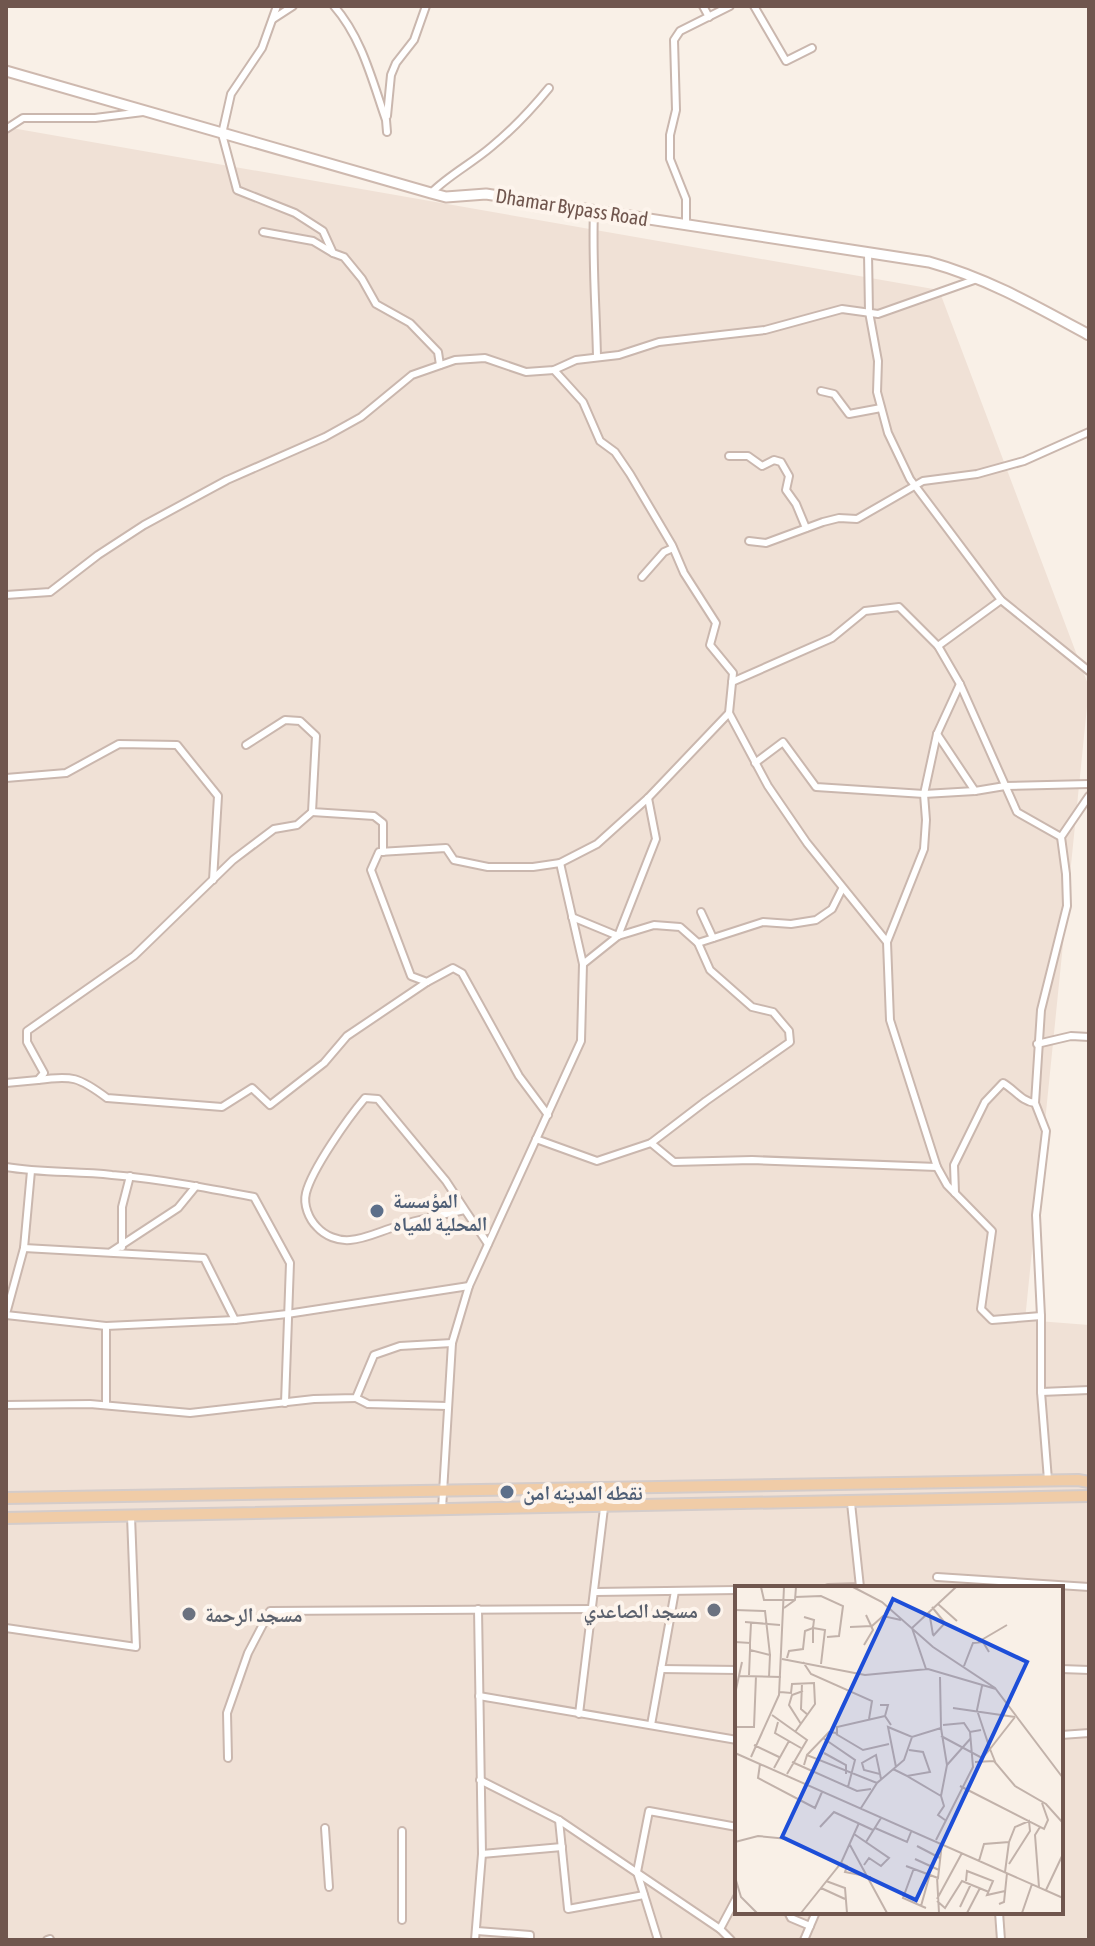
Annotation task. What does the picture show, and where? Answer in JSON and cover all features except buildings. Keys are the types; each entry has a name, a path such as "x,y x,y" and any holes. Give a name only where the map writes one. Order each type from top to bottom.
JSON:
{"main road":[{"name":"Dhamar Bypass Road","path":"6,71 446,197 486,194 929,262 1005,289 1089,335"},
{"path":"6,1498 1048,1480 1089,1482"},
{"path":"543,1509 544,1488"},
{"path":"160,1515 163,1494"},
{"path":"6,1518 1089,1496"},
{"path":"46,1517 51,1497"}],"street":[{"path":"277,6 262,48 231,94 222,134 237,190 295,213 323,231 333,253"},
{"path":"273,19 293,6"},
{"path":"334,6 358,42 386,120"},
{"path":"387,132 391,75 396,63 414,40 426,6"},
{"path":"703,6 709,17"},
{"path":"686,225 686,199 670,159 670,135 676,110 674,40 680,31 730,6"},
{"path":"754,6 786,61 812,48"},
{"path":"431,193 521,122 549,88"},
{"path":"6,129 23,118 95,118 143,112"},
{"path":"594,211 592,260 596,290 597,357"},
{"path":"263,232 313,241 344,257 362,279 376,304 410,323 438,352 440,365"},
{"path":"868,253 869,312 878,361 877,392 888,433 915,485 1001,600 1089,671"},
{"path":"6,595 50,592 144,525 227,480 325,437 361,417 412,375 455,360 485,358 526,372 554,370 576,360 619,355 659,342 765,330 842,309 878,314 979,278"},
{"path":"554,370 583,402 600,441 615,452 716,623 710,645 733,673 729,713 755,763 807,843 887,942"},
{"path":"821,391 834,394 849,414 881,408"},
{"path":"749,541 766,543 837,518 857,519 923,481 977,474 1024,461 1089,432"},
{"path":"729,456 748,456 762,466 772,460 781,462 789,478 786,490 806,528"},
{"path":"642,577 664,552 673,548"},
{"path":"938,646 1001,600"},
{"path":"732,682 832,638 865,611 899,607 938,646 960,684 1017,812 1061,837"},
{"path":"960,684 937,734 924,794 924,849 887,942 890,1020 937,1167 955,1193 992,1231 981,1309 992,1320 1041,1316"},
{"path":"427,982 411,976 371,870 379,852 446,848 454,860 488,867 533,867 560,863 597,844 648,798 729,713"},
{"path":"246,745 285,720 300,721 316,736 312,812"},
{"path":"937,734 975,791"},
{"path":"755,763 783,742 816,787 924,794 1005,786 1089,784"},
{"path":"6,778 66,773 119,744 177,745 218,796 213,880"},
{"path":"1048,1480 1041,1392 1036,1215 1046,1131 1035,1103 1037,1044 1041,1010 1067,906 1061,837 1089,796"},
{"path":"618,936 656,839 648,798"},
{"path":"38,1080 44,1073 27,1042 27,1031 134,956 233,860 274,829 297,825 312,812 374,816 383,823 383,852"},
{"path":"442,1511 452,1343 469,1286 581,1041 583,964 560,863"},
{"path":"698,943 763,922 791,924 816,920 832,909 842,889"},
{"path":"701,912 713,938"},
{"path":"572,917 618,936"},
{"path":"536,1139 597,1161 651,1143 790,1042 789,1031 773,1012 752,1007 710,970 698,943 680,927 654,925 618,936 583,964"},
{"path":"6,1083 67,1076 107,1098 222,1107 252,1088 270,1105 324,1063 347,1036 453,968 462,973 519,1076 548,1115"},
{"path":"1037,1044 1071,1036 1089,1037"},
{"path":"955,1193 954,1165 985,1102 1003,1083 1026,1101 1035,1103"},
{"path":"465,1210 341,1240 328,1236 312,1222 307,1213 306,1194 351,1114 365,1098 378,1099 446,1181 488,1244"},
{"path":"651,1143 674,1162 752,1160 937,1167"},
{"path":"6,1167 130,1176 254,1197 290,1263 285,1403"},
{"path":"31,1171 24,1248 6,1315 106,1326 235,1320 469,1286"},
{"path":"124,1253 121,1245 122,1207 130,1176"},
{"path":"110,1252 178,1208 196,1186"},
{"path":"24,1248 204,1258 235,1320"},
{"path":"106,1326 106,1405"},
{"path":"356,1398 374,1355 400,1346 452,1343"},
{"path":"1041,1392 1089,1390"},
{"path":"6,1405 106,1405 190,1413 356,1398 368,1404 448,1406"},
{"path":"851,1503 860,1586"},
{"path":"579,1714 604,1508"},
{"path":"6,1628 136,1647 131,1516"},
{"path":"937,1577 1052,1586"},
{"path":"1063,1586 1089,1587"},
{"path":"595,1592 735,1590"},
{"path":"651,1725 675,1591"},
{"path":"475,1940 482,1854 478,1609"},
{"path":"228,1758 227,1713 248,1653 270,1611 593,1609"},
{"path":"661,1669 735,1670"},
{"path":"1063,1669 1089,1670"},
{"path":"479,1696 735,1740"},
{"path":"1063,1735 1089,1733"},
{"path":"480,1780 559,1820 725,1935"},
{"path":"658,1940 637,1872 649,1811 735,1827"},
{"path":"559,1820 568,1909 644,1895"},
{"path":"325,1828 329,1887"},
{"path":"402,1831 402,1920"},
{"path":"482,1854 562,1847"},
{"path":"715,1940 725,1935 735,1903"},
{"path":"789,1914 791,1918 810,1926"},
{"path":"804,1940 815,1914"},
{"path":"999,1914 1001,1940"},
{"path":"477,1931 530,1935 530,1940"}],"shaded area":[{"path":"6,127 939,290 1089,687 1025,1320 1089,1325 1089,1940 6,1940"}],"place":[{"name":"المؤسسة المحلية للمياه","path":"377,1211"},
{"name":"نقطه المدينه امن","path":"507,1492"},
{"name":"مسجد الصاعدي","path":"714,1610"},
{"name":"مسجد الرحمة","path":"189,1614"}]}
